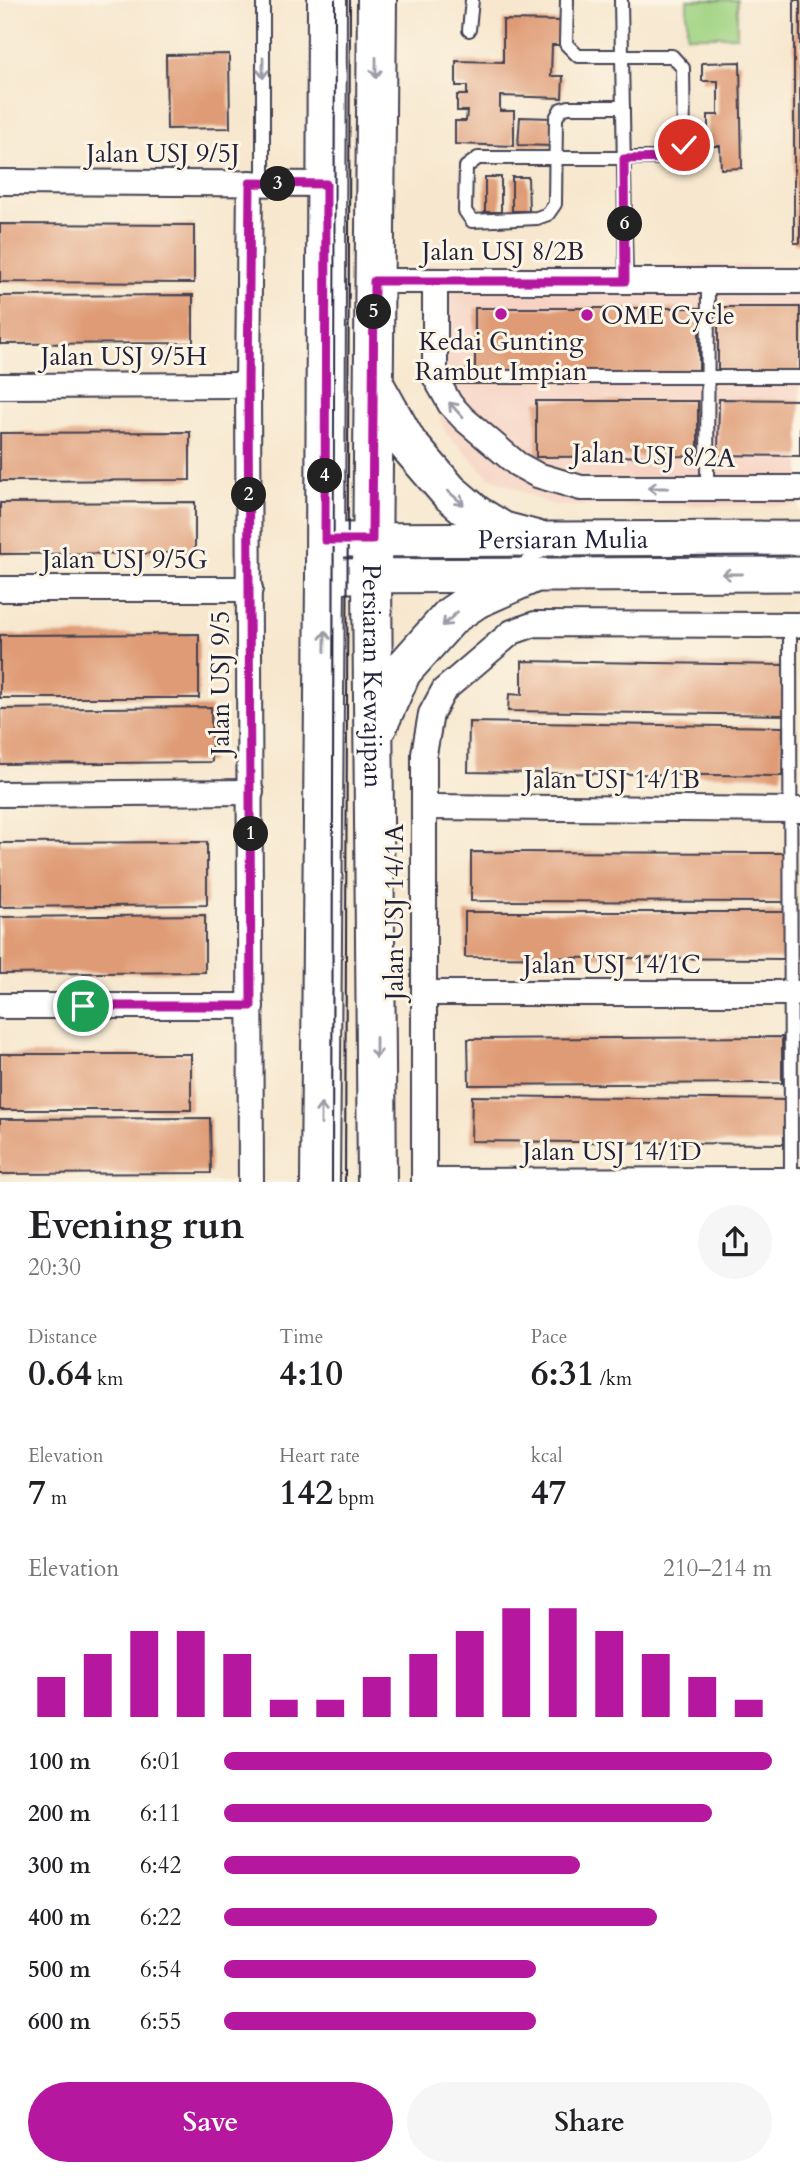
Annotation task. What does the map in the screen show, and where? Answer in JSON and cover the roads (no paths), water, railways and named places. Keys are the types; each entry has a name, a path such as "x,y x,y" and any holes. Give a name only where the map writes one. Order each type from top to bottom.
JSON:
{"main road":[{"name":"Persiaran Kewajipan","path":"320,1182 327,0"},
{"name":"Persiaran Kewajipan","path":"377,0 372,558 377,1182"},
{"name":"Persiaran Kewajipan","path":"321,930 306,804 299,651 299,499 306,370 326,229"},
{"path":"374,384 407,443 449,492 533,558 450,616 402,671 374,735"},
{"name":"Persiaran Mulia","path":"533,558 800,538"},
{"name":"Persiaran Mulia","path":"325,558 533,558 800,574"}],"street":[{"name":"Jalan USJ 9/5J","path":"0,182 326,184"},
{"name":"Jalan USJ 9/5","path":"251,1182 248,385 257,183"},
{"name":"Jalan USJ 8/2B","path":"374,281 800,281"},
{"path":"435,281 435,377"},
{"name":"Jalan USJ 8/2A","path":"435,377 450,404 464,419 517,464 537,475 581,488 800,488"},
{"name":"Jalan USJ 9/5H","path":"0,386 248,385"},
{"name":"Jalan USJ 9/5G","path":"0,589 250,589"},
{"name":"Jalan USJ 14/1A","path":"424,1182 424,754 431,714 444,690 512,632 535,624 572,622 795,625"},
{"path":"0,794 251,792"},
{"name":"Jalan USJ 14/1B","path":"424,807 795,810"},
{"name":"Jalan USJ 14/1C","path":"424,993 796,993"},
{"path":"0,1006 251,1006"},
{"name":"Jalan USJ 14/1D","path":"424,1182 794,1181"}],"lane":[{"path":"257,183 263,0"},
{"path":"469,30 472,0"},
{"path":"567,0 566,44 578,55 671,55 683,68 684,145 674,158 624,159 556,159 478,158 466,167 465,211 472,221 537,218 548,214 555,204 556,159 556,118 561,109 623,107"},
{"path":"621,0 625,281"},
{"path":"707,488 708,281"},
{"path":"435,377 800,377"},
{"path":"794,1181 795,625"}],"tram line":[{"path":"332,1182 335,0"},
{"path":"345,1182 350,0"}],"place":[{"name":"Kedai Gunting Rambut Impian","path":"501,314"},
{"name":"OME Cycle","path":"587,315"}]}
